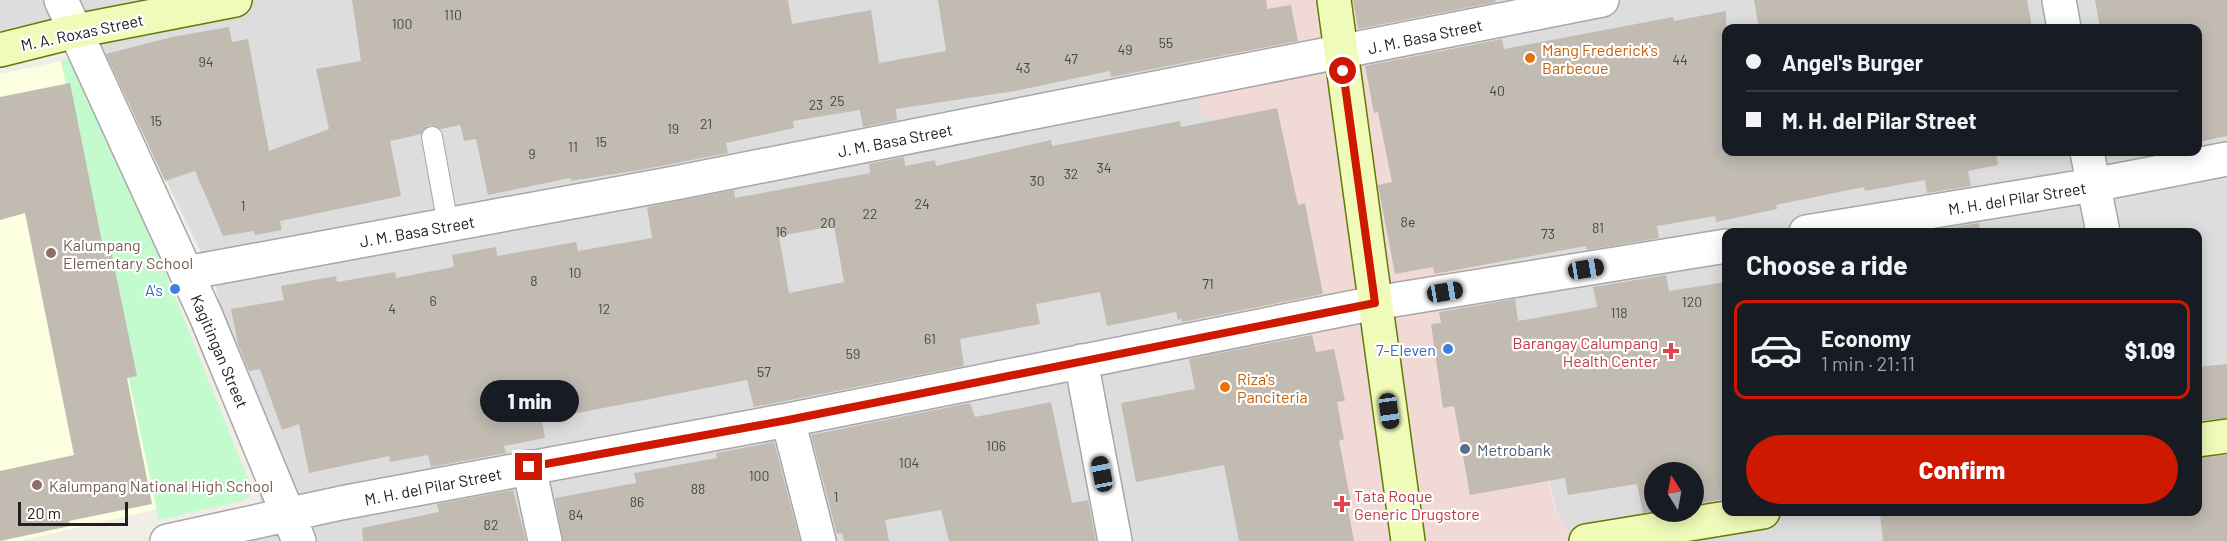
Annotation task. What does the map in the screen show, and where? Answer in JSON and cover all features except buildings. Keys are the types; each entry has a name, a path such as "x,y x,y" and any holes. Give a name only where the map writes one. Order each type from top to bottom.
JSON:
{"street":[{"name":"Kagitingan Street","path":"61,0 186,273 294,528"},
{"name":"M. A. Roxas Street","path":"0,50 234,0"},
{"path":"1334,0 1407,541"},
{"name":"J. M. Basa Street","path":"186,273 448,225 1341,53 1602,0"},
{"path":"2059,0 2063,24"},
{"path":"2088,156 2102,228"},
{"name":"M. H. del Pilar Street","path":"1830,228 2093,185 2227,159"},
{"name":"M. H. del Pilar Street","path":"167,541 294,528 529,467 788,420 1375,303 1722,247"},
{"path":"1081,361 1115,541"},
{"path":"788,420 819,541"},
{"path":"2202,439 2227,436"},
{"path":"529,467 545,541"},
{"path":"1586,541 1739,516"}],"lane":[{"path":"432,137 448,225"}],"shaded area":[{"path":"0,0 1183,0 1201,112 1213,117 1254,318 1240,541 241,541 268,535 214,279 86,15 0,33"},
{"path":"1183,0 1463,0 1473,54 1499,260 1555,510 1575,541 1240,541 1247,366 1254,318 1213,118 1201,112"},
{"path":"1463,0 2227,0 2227,541 1575,541 1556,510 1499,260"},
{"name":"Kalumpang Elementary School","path":"61,61 157,509 20,541 0,541 0,74"}],"green space":[{"path":"79,57 253,491 245,500 159,520 61,61"}],"place":[{"name":"Mang Frederick's Barbecue","path":"1530,58"},
{"name":"Kalumpang Elementary School","path":"51,253"},
{"name":"A's","path":"175,289"},
{"name":"7-Eleven","path":"1448,349"},
{"name":"Barangay Calumpang Health Center","path":"1671,351"},
{"name":"Riza's Panciteria","path":"1225,387"},
{"name":"Metrobank","path":"1465,449"},
{"name":"Kalumpang National High School","path":"37,485"},
{"name":"Tata Roque Generic Drugstore","path":"1342,504"}],"route":[{"path":"529,467 788,420 1375,303 1343,71"}]}
